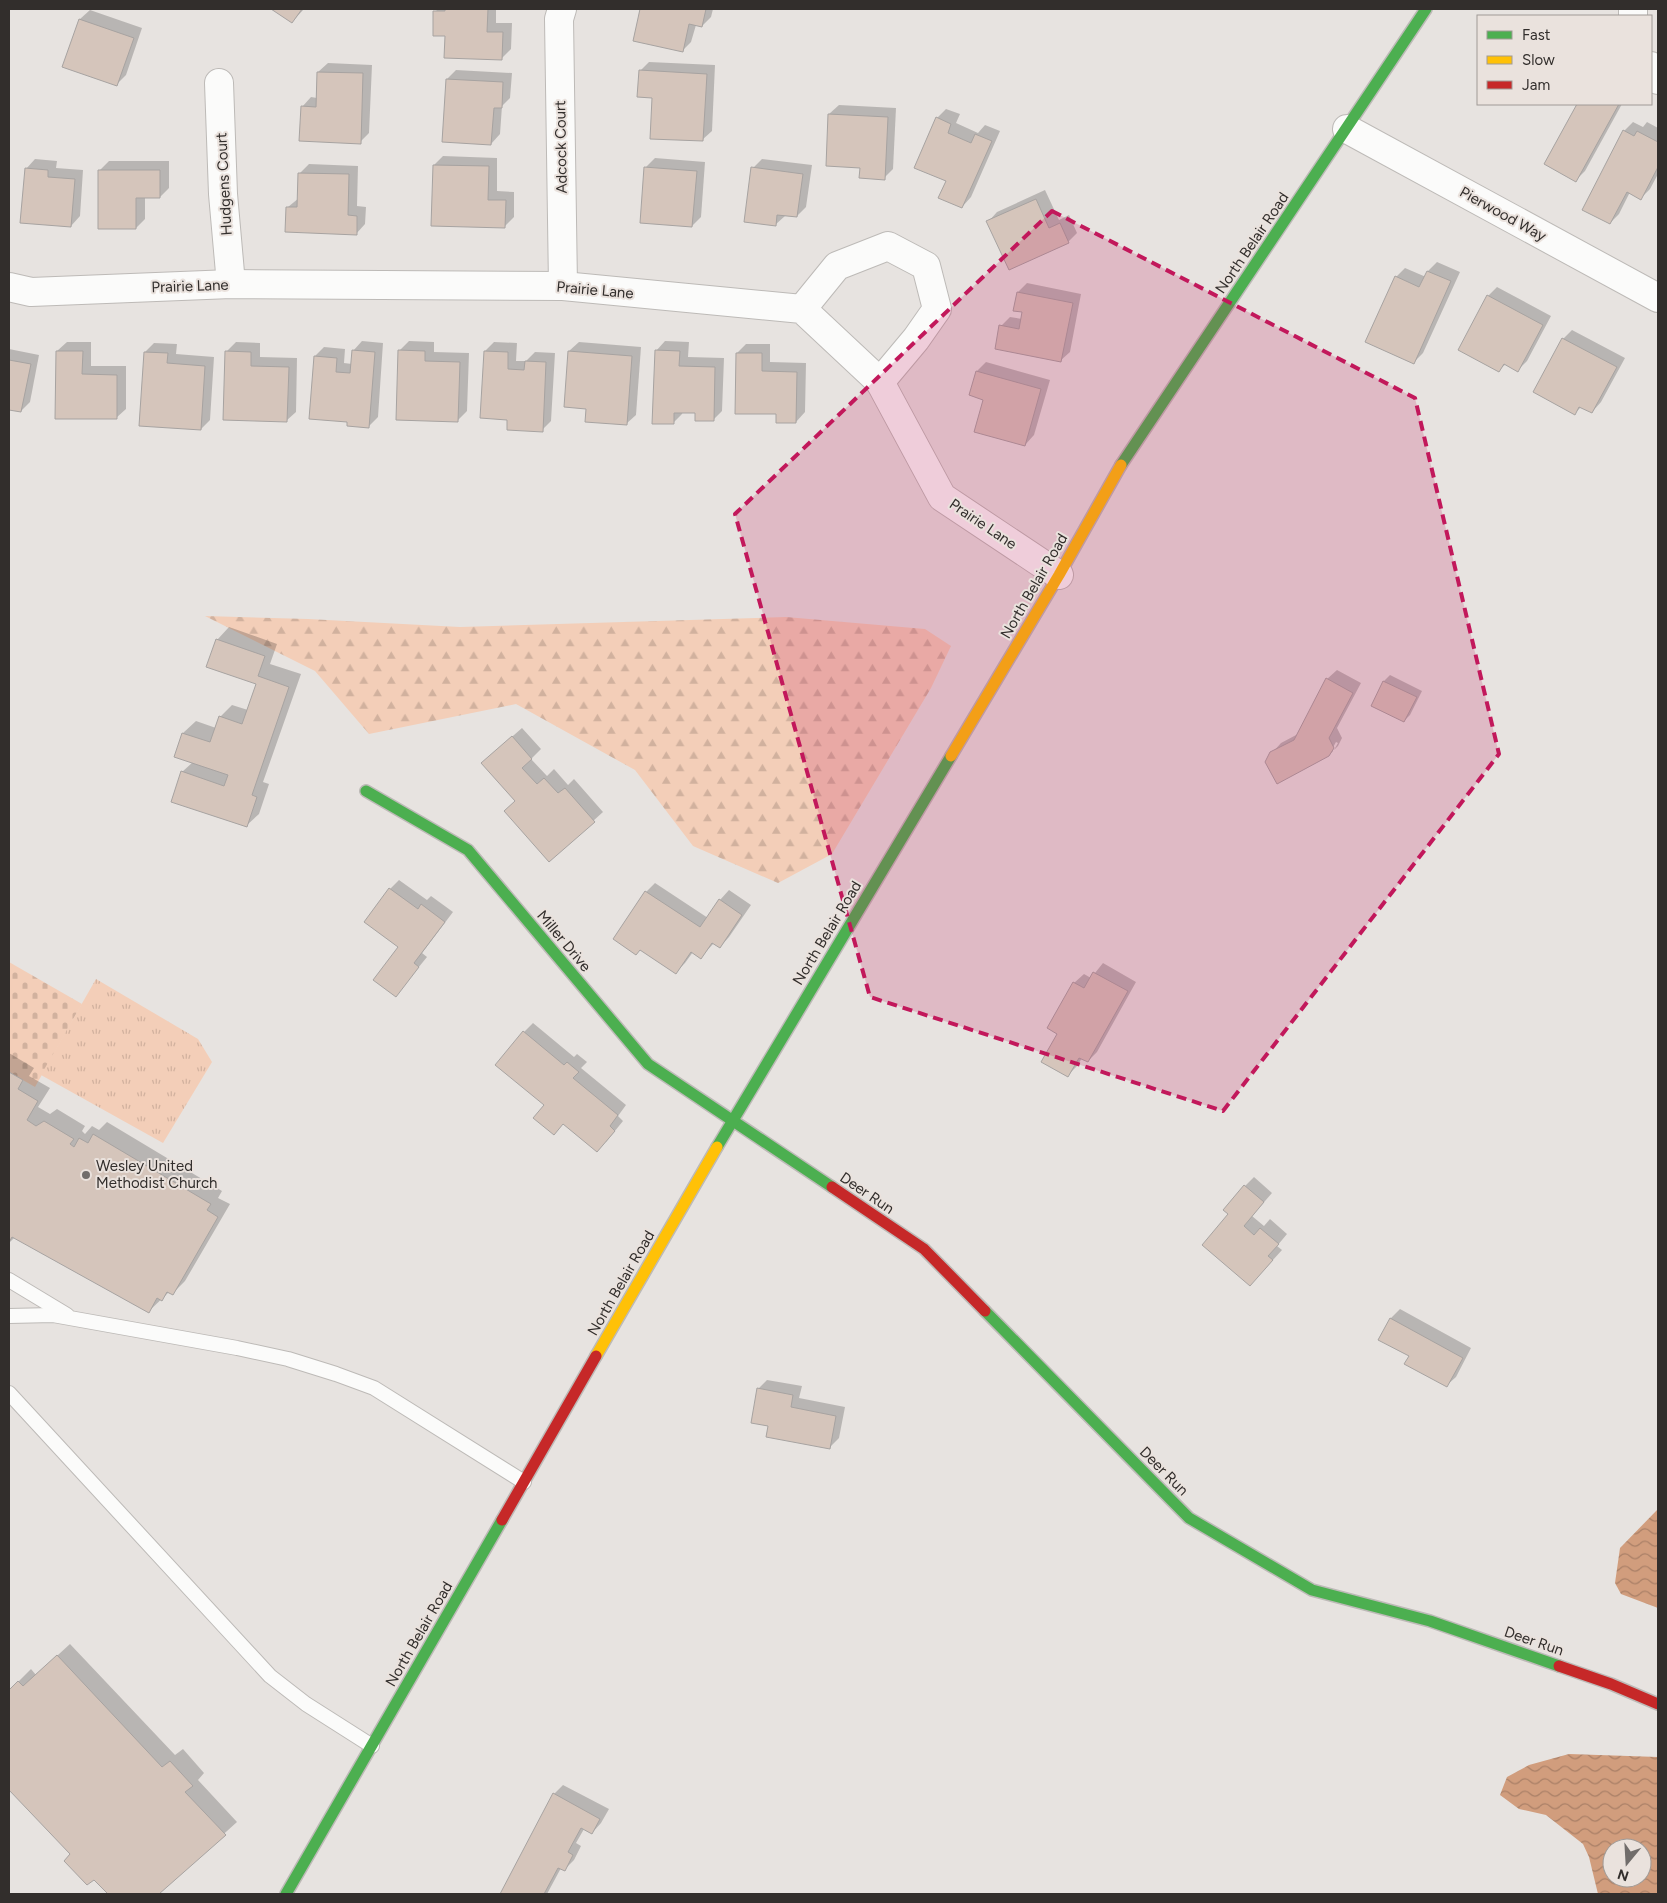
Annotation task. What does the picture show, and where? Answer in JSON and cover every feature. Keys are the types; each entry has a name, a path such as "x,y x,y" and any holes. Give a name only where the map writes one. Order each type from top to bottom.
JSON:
{"street":[{"name":"Adcock Court","path":"562,9 559,19 564,286"},
{"name":"North Belair Road","path":"286,1894 732,1121 1059,575 1115,472 1426,9"},
{"path":"1652,68 1658,80"},
{"name":"Hudgens Court","path":"218,83 231,284"},
{"name":"Pierwood Way","path":"1347,129 1658,298"},
{"path":"802,309 838,266 888,246 926,266 937,309 916,339 880,382"},
{"name":"Prairie Lane","path":"9,287 30,292 231,284 564,286 802,309 880,382 942,497 1059,575"},
{"name":"Miller Drive","path":"366,791 468,850 648,1064 732,1121"},
{"name":"Deer Run","path":"732,1121 924,1249 1189,1518 1312,1590 1430,1621 1611,1684 1658,1704"}],"lane":[{"path":"9,1280 74,1319"},
{"path":"9,1316 53,1315 237,1348 288,1359 346,1377 374,1388 524,1482"},
{"path":"9,1394 270,1676 306,1704 372,1746"}],"highlighted area":[{"path":"1052,211 1415,398 1499,754 1223,1111 870,997 735,514"}],"green space":[{"path":"205,616 460,627 786,617 925,629 951,646 931,688 832,854 778,883 693,846 635,770 516,704 369,734 315,671"},
{"path":"9,962 82,1004 35,1087 9,1072"},
{"path":"96,979 198,1039 212,1062 163,1143 41,1075"}],"water":[{"path":"1658,1509 1658,1608 1621,1594 1615,1583 1620,1548"},
{"path":"1569,1754 1658,1757 1658,1894 1598,1894 1589,1857 1583,1844 1546,1815 1519,1809 1500,1795 1507,1777 1529,1765"}],"building":[{"path":"271,9 302,9 292,23"},
{"path":"445,9 488,9 487,32 503,32 502,60 444,58 445,36 433,36 433,11 445,11"},
{"path":"640,9 706,9 702,27 689,24 683,52 633,41"},
{"path":"79,19 134,38 117,86 62,67"},
{"path":"639,70 707,74 703,141 650,139 652,98 637,97"},
{"path":"317,72 363,73 361,144 299,141 301,106 316,107"},
{"path":"446,79 503,82 502,108 494,108 491,145 442,142"},
{"path":"1576,105 1618,105 1576,182 1544,164"},
{"path":"828,114 888,117 885,180 859,178 860,168 826,166"},
{"path":"936,117 951,124 948,133 971,143 975,134 992,141 962,208 938,198 946,181 914,168"},
{"path":"1623,130 1634,136 1637,131 1658,142 1658,167 1641,200 1627,192 1610,224 1582,210"},
{"path":"433,165 489,166 488,200 506,200 505,228 431,226"},
{"path":"644,167 697,171 692,227 640,223"},
{"path":"751,167 803,174 797,217 777,215 776,226 744,222"},
{"path":"25,168 48,170 48,177 75,179 71,227 20,223"},
{"path":"98,170 160,170 160,198 136,198 136,229 98,229"},
{"path":"298,173 349,174 348,215 357,216 357,235 285,232 286,207 297,207"},
{"path":"1036,199 1049,228 1060,223 1069,243 1009,270 986,221"},
{"path":"1427,271 1451,281 1414,364 1365,342 1395,276 1419,287"},
{"path":"1017,292 1073,303 1061,362 995,349 999,325 1019,329 1022,312 1013,311"},
{"path":"1487,295 1543,325 1518,372 1504,364 1499,372 1458,350"},
{"path":"1562,338 1617,367 1592,413 1579,407 1575,415 1533,392"},
{"path":"352,350 375,352 369,428 347,426 347,422 309,419 314,356 337,358 336,372 350,373"},
{"path":"398,350 425,351 425,361 460,362 458,422 396,420"},
{"path":"655,350 680,351 679,366 715,367 714,421 695,421 695,413 674,413 674,424 652,424"},
{"path":"56,351 83,351 82,374 117,375 117,419 55,419"},
{"path":"225,351 251,352 251,366 289,367 287,422 223,420"},
{"path":"484,351 508,352 508,369 524,370 525,361 546,362 543,432 507,430 507,420 480,418"},
{"path":"568,351 632,356 627,425 585,422 586,409 564,407"},
{"path":"144,352 168,353 167,363 205,366 201,430 139,426"},
{"path":"736,353 762,353 762,371 797,372 796,423 776,423 776,414 735,414"},
{"path":"9,360 31,364 21,412 9,410"},
{"path":"976,371 1041,389 1025,446 974,432 983,400 969,395"},
{"path":"216,639 265,656 258,676 289,687 252,795 257,797 247,827 171,802 181,771 224,786 228,775 174,757 182,733 210,742 219,716 242,724 256,684 206,667"},
{"path":"1326,678 1353,693 1329,738 1334,748 1329,756 1277,784 1265,762 1270,752 1294,740"},
{"path":"1383,681 1417,697 1404,722 1371,706"},
{"path":"512,736 532,759 522,768 537,784 544,778 558,793 565,788 595,822 549,862 504,811 515,801 481,763"},
{"path":"389,888 418,909 421,904 445,922 414,963 419,967 396,997 373,980 398,947 364,922"},
{"path":"645,891 700,927 719,899 742,915 720,948 712,943 701,959 691,952 676,974 640,950 636,955 613,939"},
{"path":"1093,972 1128,991 1088,1062 1079,1058 1068,1077 1041,1062 1057,1034 1047,1028 1073,982 1084,988"},
{"path":"523,1031 564,1065 567,1062 579,1072 573,1078 618,1115 610,1126 615,1131 597,1152 563,1124 554,1135 533,1118 544,1105 495,1065"},
{"name":"Wesley United Methodist Church","path":"9,1072 23,1080 18,1089 38,1101 27,1120 36,1126 44,1121 74,1139 70,1144 74,1147 79,1138 88,1143 93,1134 211,1204 207,1210 218,1217 173,1295 167,1292 162,1301 157,1298 149,1313 12,1237 9,1242"},
{"path":"1244,1185 1264,1202 1244,1226 1254,1235 1260,1228 1279,1244 1268,1256 1273,1260 1250,1286 1202,1245 1228,1214 1223,1210"},
{"path":"1390,1318 1463,1358 1447,1387 1404,1364 1409,1356 1378,1340"},
{"path":"757,1388 793,1395 791,1407 836,1416 830,1449 766,1437 768,1426 751,1423"},
{"path":"57,1655 162,1767 170,1761 193,1786 185,1792 226,1835 159,1894 108,1894 94,1880 87,1885 64,1861 70,1854 9,1790 9,1690 18,1681 23,1686"},
{"path":"553,1793 600,1819 592,1834 581,1828 568,1852 573,1855 565,1871 558,1868 544,1894 500,1894"}],"traffic: fast":[{"path":"1121,465 1426,9"},
{"path":"717,1147 951,756"},
{"path":"366,791 468,850 648,1064 832,1187"},
{"path":"985,1311 1189,1518 1312,1590 1430,1621 1559,1666"},
{"path":"286,1894 502,1520"}],"traffic: slow":[{"path":"951,756 1059,575 1121,465"},
{"path":"596,1356 717,1147"}],"traffic: jam":[{"path":"832,1187 924,1249 985,1311"},
{"path":"502,1520 596,1356"},
{"path":"1559,1666 1611,1684 1658,1704"}],"place":[{"name":"Wesley United Methodist Church","path":"86,1175"}]}
